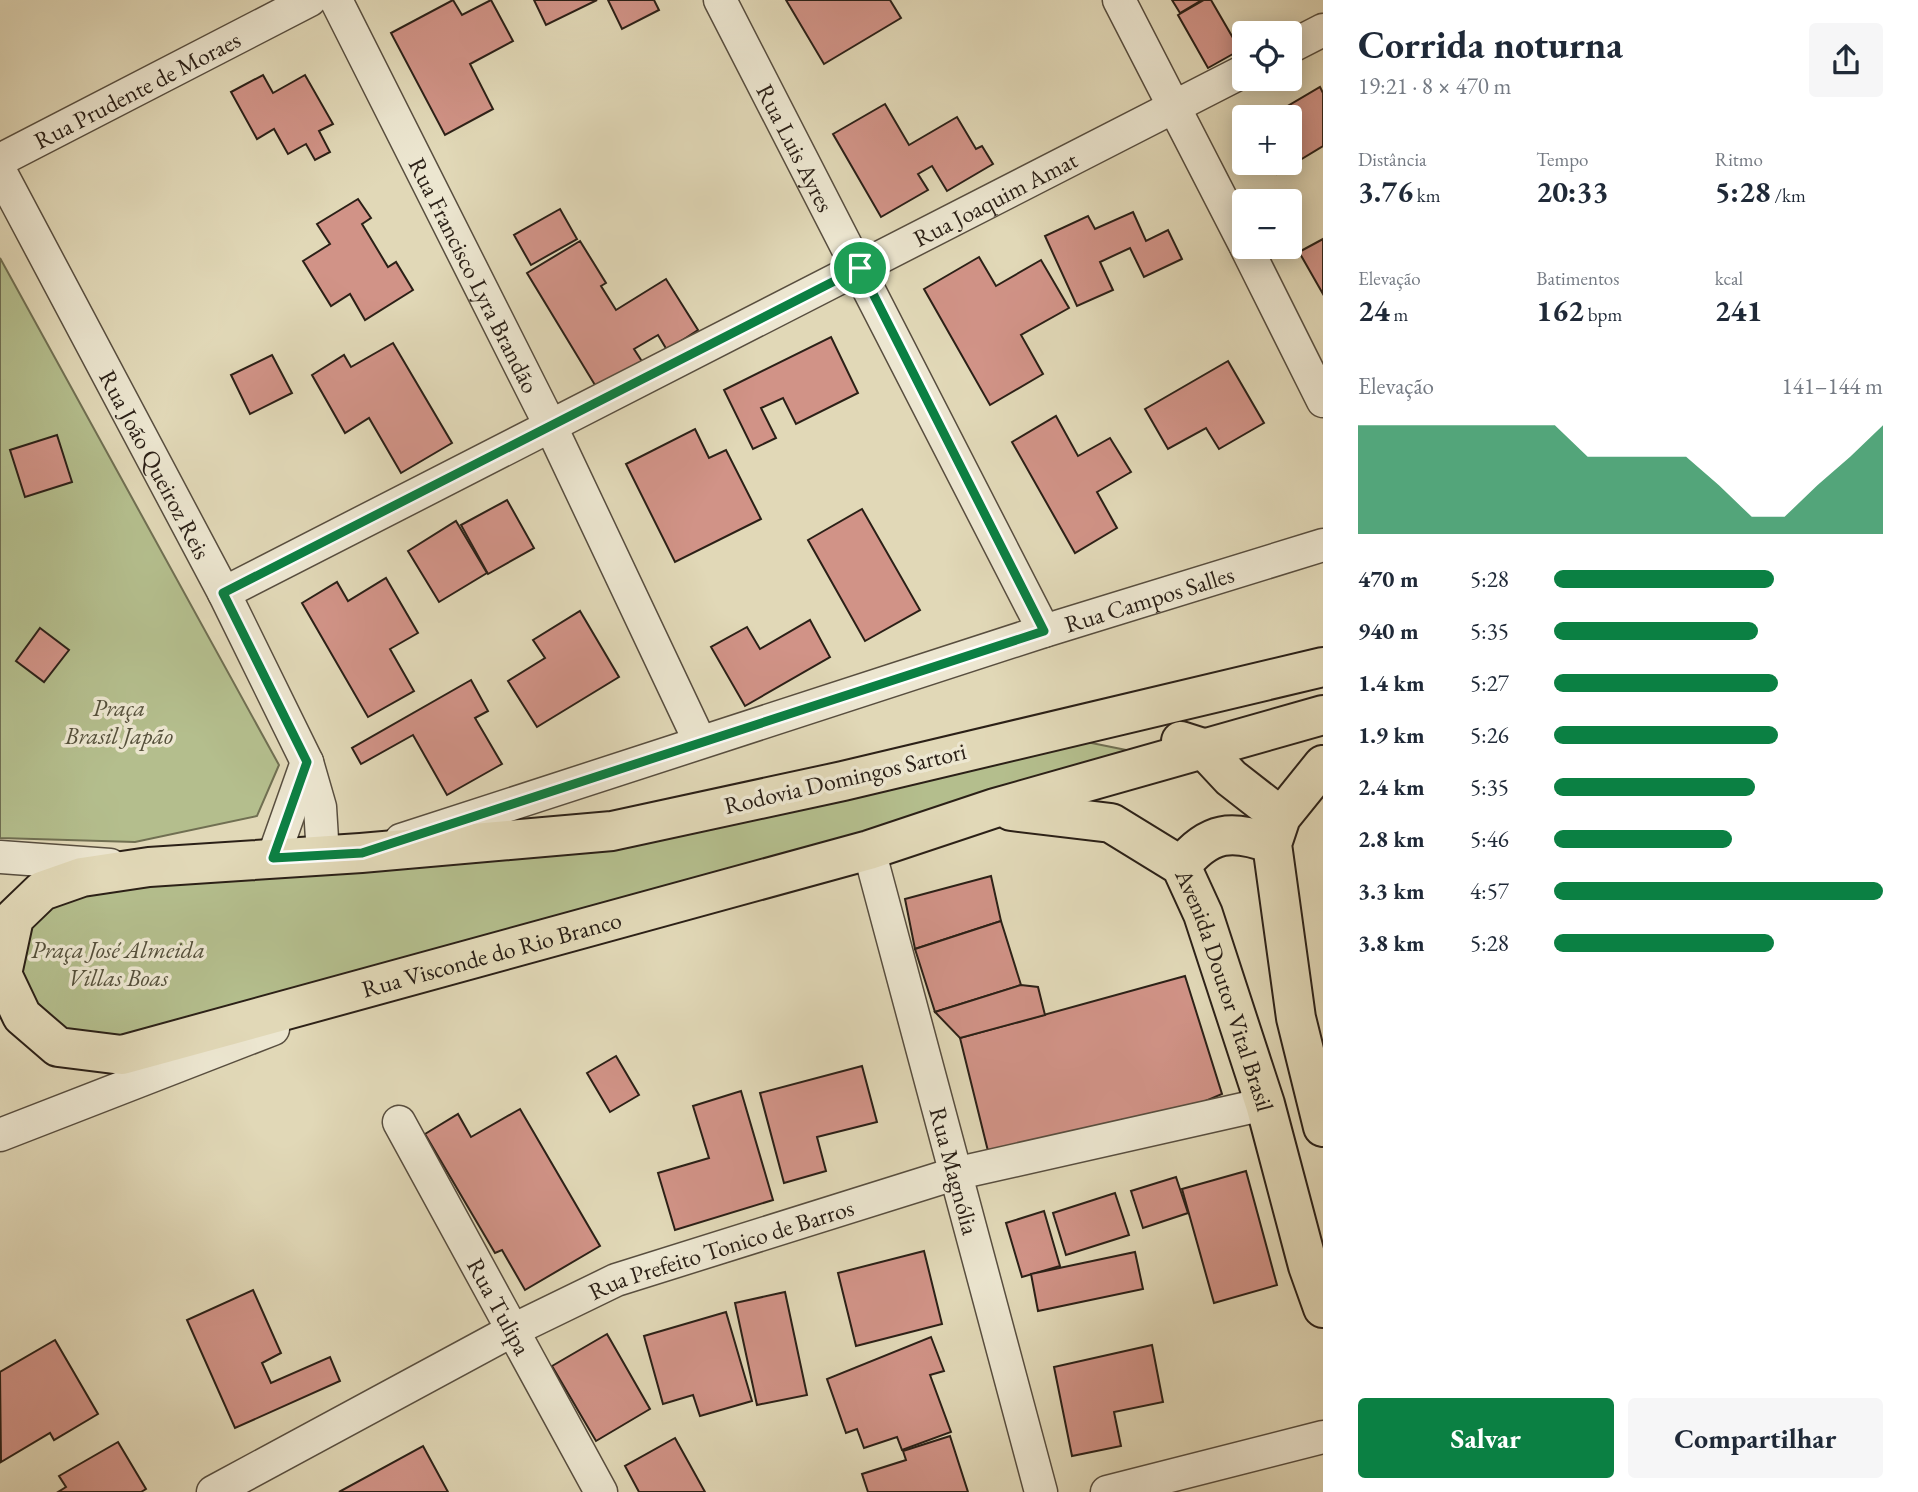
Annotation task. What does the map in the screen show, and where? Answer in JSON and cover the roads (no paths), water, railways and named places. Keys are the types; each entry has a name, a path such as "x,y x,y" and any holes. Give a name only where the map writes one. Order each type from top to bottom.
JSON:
{"main road":[{"name":"Rodovia Domingos Sartori","path":"362,853 611,831 843,781 1073,724 1323,667"},
{"name":"Rua Visconde do Rio Branco","path":"387,985 869,850 995,808 1323,715"},
{"path":"1073,724 1143,731 1203,748 1231,778 1300,802"},
{"path":"1181,866 1196,848 1224,836 1244,834 1300,802"},
{"path":"1300,802 1296,1018 1323,1127"},
{"name":"Avenida Doutor Vital Brasil","path":"995,808 1111,823 1181,866 1203,914 1265,1104 1308,1266 1323,1308"},
{"name":"Rua Campos Salles","path":"149,867 362,853"},
{"path":"149,867 82,877 42,891 14,918 2,974 22,1016 58,1047 122,1055 387,985"}],"street":[{"name":"Rua Prudente de Moraes","path":"0,160 310,0"},
{"name":"Rua Francisco Lyra Brandão","path":"336,0 551,427 700,742"},
{"name":"Rua Luis Ayres","path":"720,0 860,268 1044,631"},
{"path":"1119,0 1232,219"},
{"path":"1302,41 1323,30"},
{"name":"Rua Joaquim Amat","path":"223,593 1232,77"},
{"name":"Rua João Queiroz Reis","path":"0,171 223,593 307,762 320,807 323,855"},
{"path":"1252,259 1323,401"},
{"name":"Rua Campos Salles","path":"362,853 1044,631 1323,545"},
{"path":"273,858 307,762"},
{"name":"Rua Magnólia","path":"869,850 1041,1492"},
{"name":"Rua Campos Salles","path":"0,857 149,867"},
{"name":"Rua Visconde do Rio Branco","path":"0,1135 387,985"},
{"name":"Rua Prefeito Tonico de Barros","path":"221,1490 513,1330 616,1280 954,1174 1265,1104"},
{"name":"Rua Tulipa","path":"399,1122 601,1492"},
{"path":"1107,1492 1323,1437"}],"park label":[{"name":"Praça Brasil Japão","path":"119,721"},
{"name":"Praça José Almeida Villas Boas","path":"118,963"}]}
